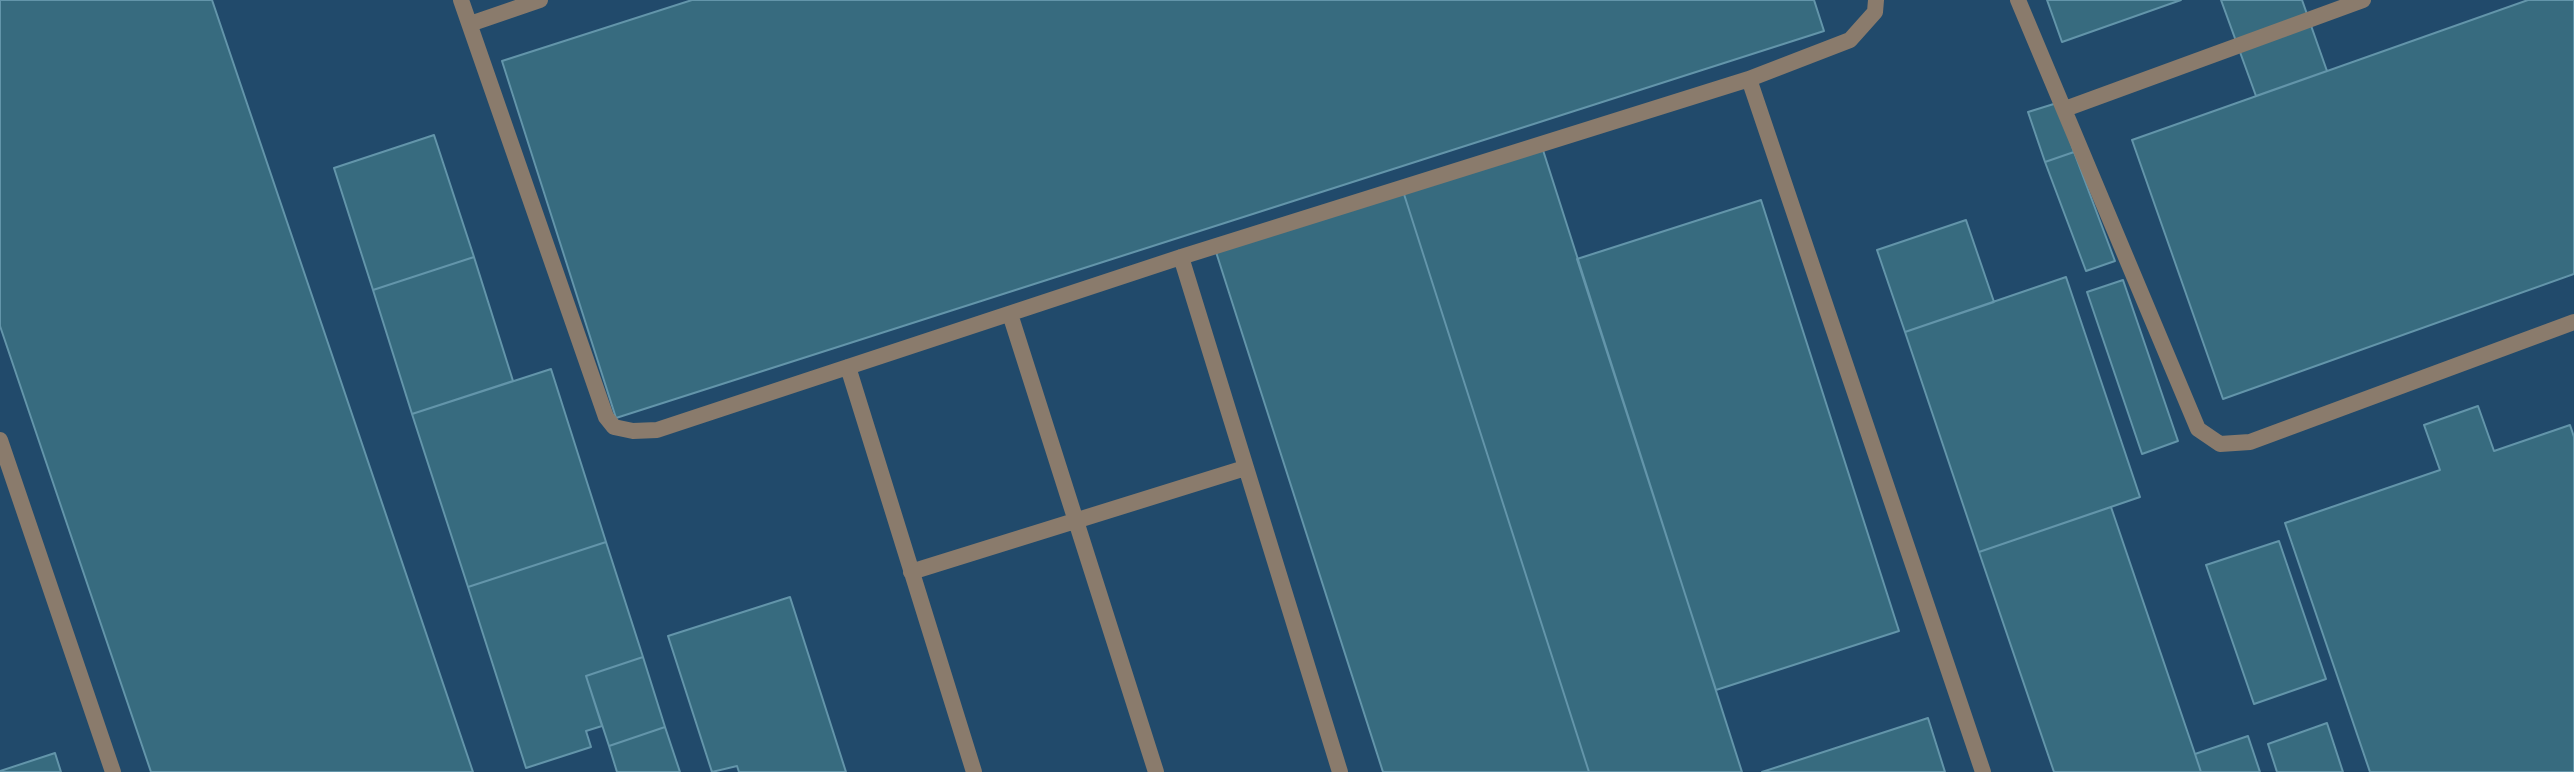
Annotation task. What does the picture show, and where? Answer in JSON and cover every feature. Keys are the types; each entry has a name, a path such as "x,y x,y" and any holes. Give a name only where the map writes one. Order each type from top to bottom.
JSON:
{"lane":[{"path":"461,0 606,417 614,427 633,431 657,430 1181,257 1749,79 1850,40 1875,12 1876,0"},
{"path":"470,24 540,0"},
{"path":"2018,0 2198,429 2220,444 2250,442 2574,322"},
{"path":"2065,109 2363,0"},
{"path":"1749,79 1983,772"},
{"path":"1181,257 1340,772"},
{"path":"1010,314 1156,772"},
{"path":"848,367 974,772"},
{"path":"0,440 113,772"},
{"path":"911,572 1245,468"}],"shaded area":[{"path":"0,0 2574,0 2574,772 0,772"}],"building":[{"path":"0,0 212,0 473,772 151,772 0,326"},
{"path":"692,0 1814,0 1824,31 616,418 502,61"},
{"path":"2047,0 2181,0 2062,42"},
{"path":"2221,0 2302,0 2327,71 2256,96"},
{"path":"2528,0 2574,0 2574,274 2223,399 2132,140"},
{"path":"2057,103 2074,152 2045,162 2028,112"},
{"path":"434,135 474,257 373,290 334,168"},
{"path":"1542,147 1742,772 1589,772 1403,191"},
{"path":"2074,152 2115,261 2086,271 2045,162"},
{"path":"1403,191 1589,772 1383,772 1216,252"},
{"path":"1761,200 1899,631 1716,690 1577,259"},
{"path":"1966,220 1994,302 1905,332 1877,250"},
{"path":"474,257 513,381 412,414 373,290"},
{"path":"2066,277 2140,497 1979,552 1905,332"},
{"path":"2123,280 2178,441 2142,454 2087,292"},
{"path":"551,369 606,542 468,587 412,414"},
{"path":"2478,406 2494,451 2570,425 2574,437 2574,772 2370,772 2285,523 2440,470 2424,425"},
{"path":"2111,507 2201,772 2054,772 1979,552"},
{"path":"2279,541 2326,679 2254,704 2206,565"},
{"path":"606,542 643,657 586,676 602,726 586,731 591,747 526,768 468,587"},
{"path":"790,597 846,772 739,772 737,766 712,772 668,636"},
{"path":"643,657 665,727 609,746 586,676"},
{"path":"1928,718 1945,772 1762,772"},
{"path":"2327,723 2343,772 2277,772 2268,744"},
{"path":"665,727 680,772 617,772 609,746"},
{"path":"2248,736 2260,772 2201,772 2195,754"},
{"path":"55,753 61,772 0,772 0,771"}]}
